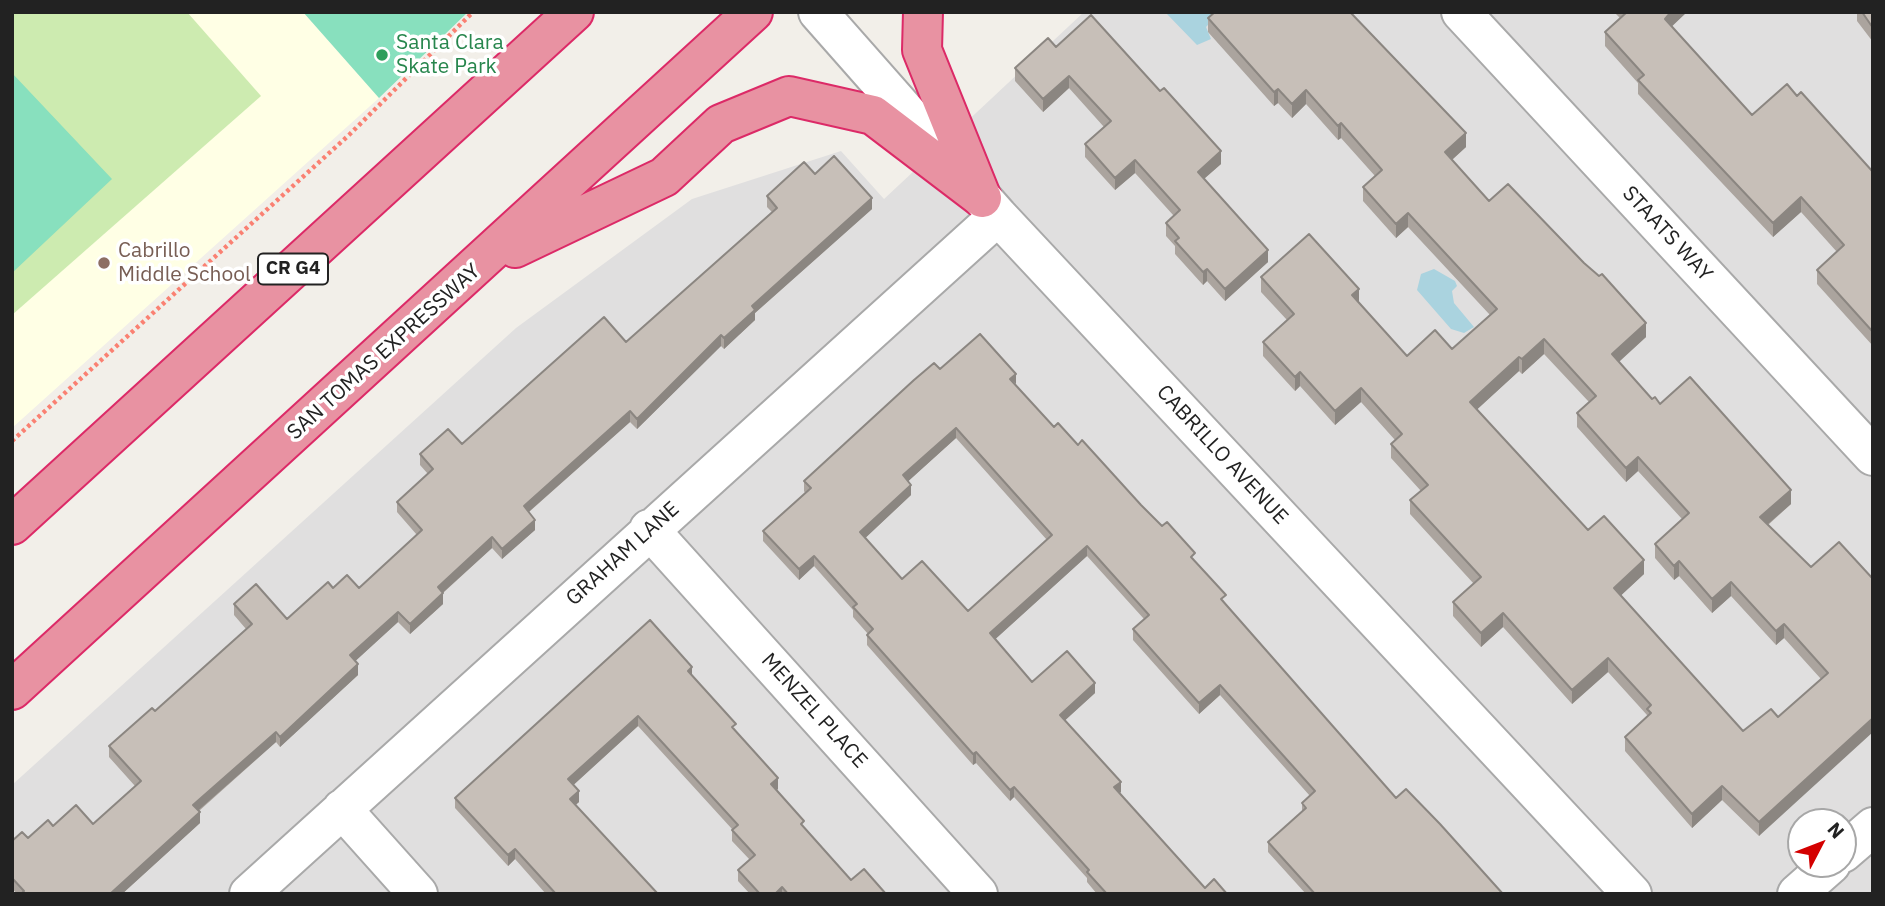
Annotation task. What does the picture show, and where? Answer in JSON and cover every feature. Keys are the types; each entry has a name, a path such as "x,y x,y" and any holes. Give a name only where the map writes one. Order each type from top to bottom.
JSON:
{"highway":[{"name":"CR G4","path":"12,525 574,12"},
{"name":"SAN TOMAS EXPRESSWAY","path":"12,690 481,264 753,12"},
{"path":"923,12 922,50 990,207"},
{"path":"481,264 664,177 722,124 789,96 873,115 990,207"}],"street":[{"name":"CABRILLO AVENUE","path":"818,12 990,207 1632,894"},
{"name":"STAATS WAY","path":"1461,12 1873,456"},
{"name":"GRAHAM LANE","path":"249,894 649,529 990,207"},
{"name":"MENZEL PLACE","path":"649,529 978,894"},
{"path":"342,809 418,894"},
{"path":"1857,841 1873,827"},
{"path":"1797,894 1815,878"}],"path":[{"path":"12,441 349,135 473,12"}],"shaded area":[{"name":"Cabrillo Middle School","path":"12,12 303,12 379,98 12,428"},
{"path":"1084,12 1873,12 1873,894 12,894 12,785 516,328 692,199 841,151 884,199"}],"green space":[{"path":"12,12 187,12 261,96 12,315"},
{"name":"Santa Clara Skate Park","path":"303,12 468,12 379,98"},
{"path":"12,73 112,179 12,273"}],"water":[{"path":"1165,12 1220,12 1206,27 1211,39 1197,45"},
{"path":"1434,269 1455,281 1457,286 1452,291 1454,303 1474,327 1464,333 1451,329 1417,290 1421,274"}],"building":[{"path":"1215,12 1350,12 1466,133 1445,152 1489,201 1508,184 1584,263 1599,276 1602,274 1646,323 1612,354 1652,399 1655,397 1660,404 1690,377 1791,490 1760,517 1811,567 1839,542 1873,579 1873,718 1759,822 1722,786 1692,814 1625,737 1651,713 1647,709 1651,705 1608,658 1572,690 1503,613 1481,633 1453,602 1481,577 1410,500 1428,485 1391,444 1402,434 1361,388 1335,411 1300,372 1295,377 1263,342 1294,314 1261,277 1309,234 1359,289 1352,295 1407,356 1435,330 1452,349 1497,309 1408,213 1396,224 1363,187 1382,170 1341,123 1338,126 1306,90 1292,104 1278,89 1274,92 1208,18","holes":["1544,339 1596,396 1577,413 1626,468 1638,457 1689,513 1655,544 1674,566 1679,561 1712,599 1731,582 1776,631 1784,624 1828,673 1778,717 1771,709 1743,731 1614,588 1644,560 1604,516 1588,530 1470,402 1519,357 1522,359"]},
{"path":"1627,12 1671,12 1665,19 1752,115 1787,84 1797,96 1801,92 1873,172 1873,332 1817,270 1844,245 1801,197 1773,223 1638,80 1644,75 1605,32"},
{"path":"1862,12 1873,12 1873,28"},
{"path":"1091,15 1160,91 1164,88 1221,151 1198,172 1268,250 1225,289 1207,269 1203,272 1175,241 1179,238 1166,223 1180,210 1135,160 1115,178 1085,144 1111,121 1069,76 1043,99 1015,68 1048,38 1056,47"},
{"path":"834,156 872,198 752,306 755,310 724,338 721,335 637,419 630,411 524,506 535,520 502,549 492,537 438,587 443,593 410,624 398,612 350,655 358,664 280,737 276,732 193,805 200,812 110,894 21,894 24,891 12,878 12,841 22,832 28,838 48,820 53,826 76,805 93,824 141,781 109,746 152,708 155,711 252,624 234,604 256,584 287,619 328,582 333,588 347,575 359,588 422,530 397,502 433,469 420,454 448,429 462,444 604,317 626,342 777,208 767,196 804,162 815,174"},
{"path":"980,334 1016,374 1010,379 1054,427 1058,423 1078,445 1082,440 1162,526 1167,522 1195,553 1191,557 1226,595 1221,599 1396,798 1406,789 1503,894 1315,894 1268,842 1306,808 1302,803 1315,791 1220,685 1199,703 1133,629 1149,615 1087,546 990,633 1032,682 1067,651 1095,683 1060,715 1121,782 1114,787 1205,888 1214,879 1227,894 1107,894 1087,872 1089,870 1014,787 1010,790 976,752 973,754 867,635 873,629 853,607 857,604 814,556 799,569 763,531 811,488 804,481 914,380 934,363 940,369","holes":["956,428 1052,535 968,611 922,561 902,579 860,532 911,485 903,475"]},
{"path":"650,620 692,667 688,671 736,724 732,727 778,778 771,784 804,821 801,824 851,880 864,869 886,894 788,894 782,887 775,894 760,894 738,870 755,855 732,830 738,825 638,716 568,779 579,791 570,799 658,894 556,894 515,849 508,855 455,798"}],"place":[{"name":"Santa Clara Skate Park","path":"382,55"},
{"name":"Cabrillo Middle School","path":"104,263"}]}
